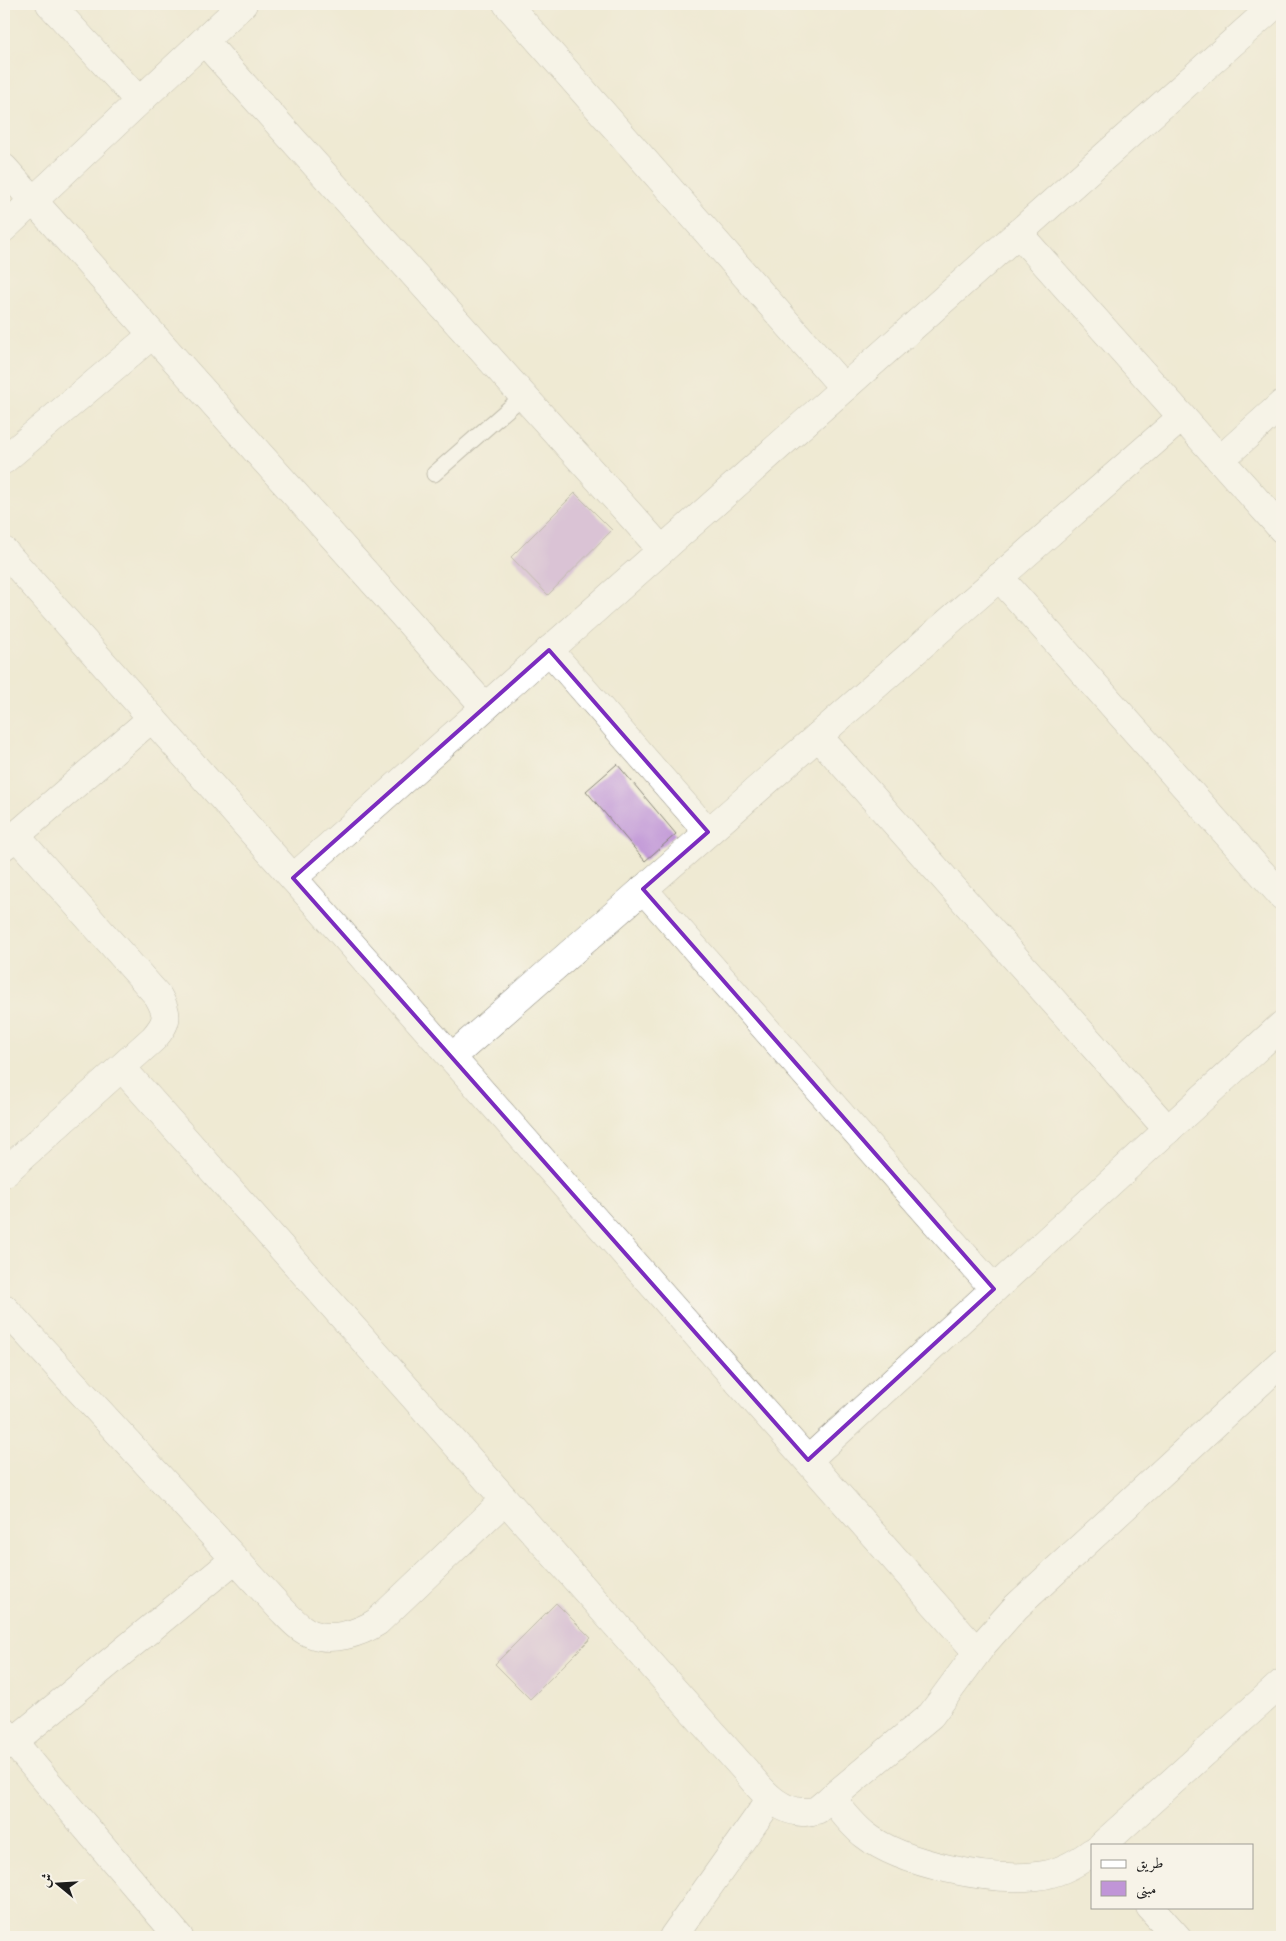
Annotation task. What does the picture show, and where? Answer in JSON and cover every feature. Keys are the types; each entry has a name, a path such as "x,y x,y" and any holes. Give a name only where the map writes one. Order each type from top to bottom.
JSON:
{"street":[{"path":"50,4 139,101"},
{"path":"4,228 243,4"},
{"path":"507,4 844,388"},
{"path":"293,878 1276,4"},
{"path":"204,41 662,550"},
{"path":"4,168 485,707"},
{"path":"1018,233 1282,529"},
{"path":"4,460 152,334"},
{"path":"1220,460 1282,404"},
{"path":"452,1057 1182,417"},
{"path":"4,551 977,1652"},
{"path":"999,577 1282,896"},
{"path":"549,650 708,832"},
{"path":"4,1173 122,1068 162,1028 166,1012 158,996 10,841 152,718"},
{"path":"818,736 1168,1130"},
{"path":"643,889 994,1289"},
{"path":"808,1460 1282,1025"},
{"path":"122,1068 770,1800 796,1812 809,1813 817,1810 931,1715 977,1652 1016,1607 1282,1362"},
{"path":"4,1308 235,1560 300,1628 312,1635 332,1637 350,1634 365,1630 377,1622 505,1500"},
{"path":"179,1937 9,1736 235,1560"},
{"path":"1103,1844 1282,1683"},
{"path":"831,1798 848,1819 866,1836 901,1854 947,1869 998,1878 1038,1876 1074,1865 1091,1853"},
{"path":"673,1937 770,1800"},
{"path":"1151,1908 1177,1937"}],"lane":[{"path":"434,474 523,396"}],"highlighted area":[{"path":"549,650 708,832 643,889 994,1289 808,1460 293,878"}],"building":[{"path":"575,493 612,530 548,595 511,557"},
{"path":"617,764 676,834 645,861 586,791"},
{"path":"556,1603 591,1638 530,1699 495,1664"}]}
